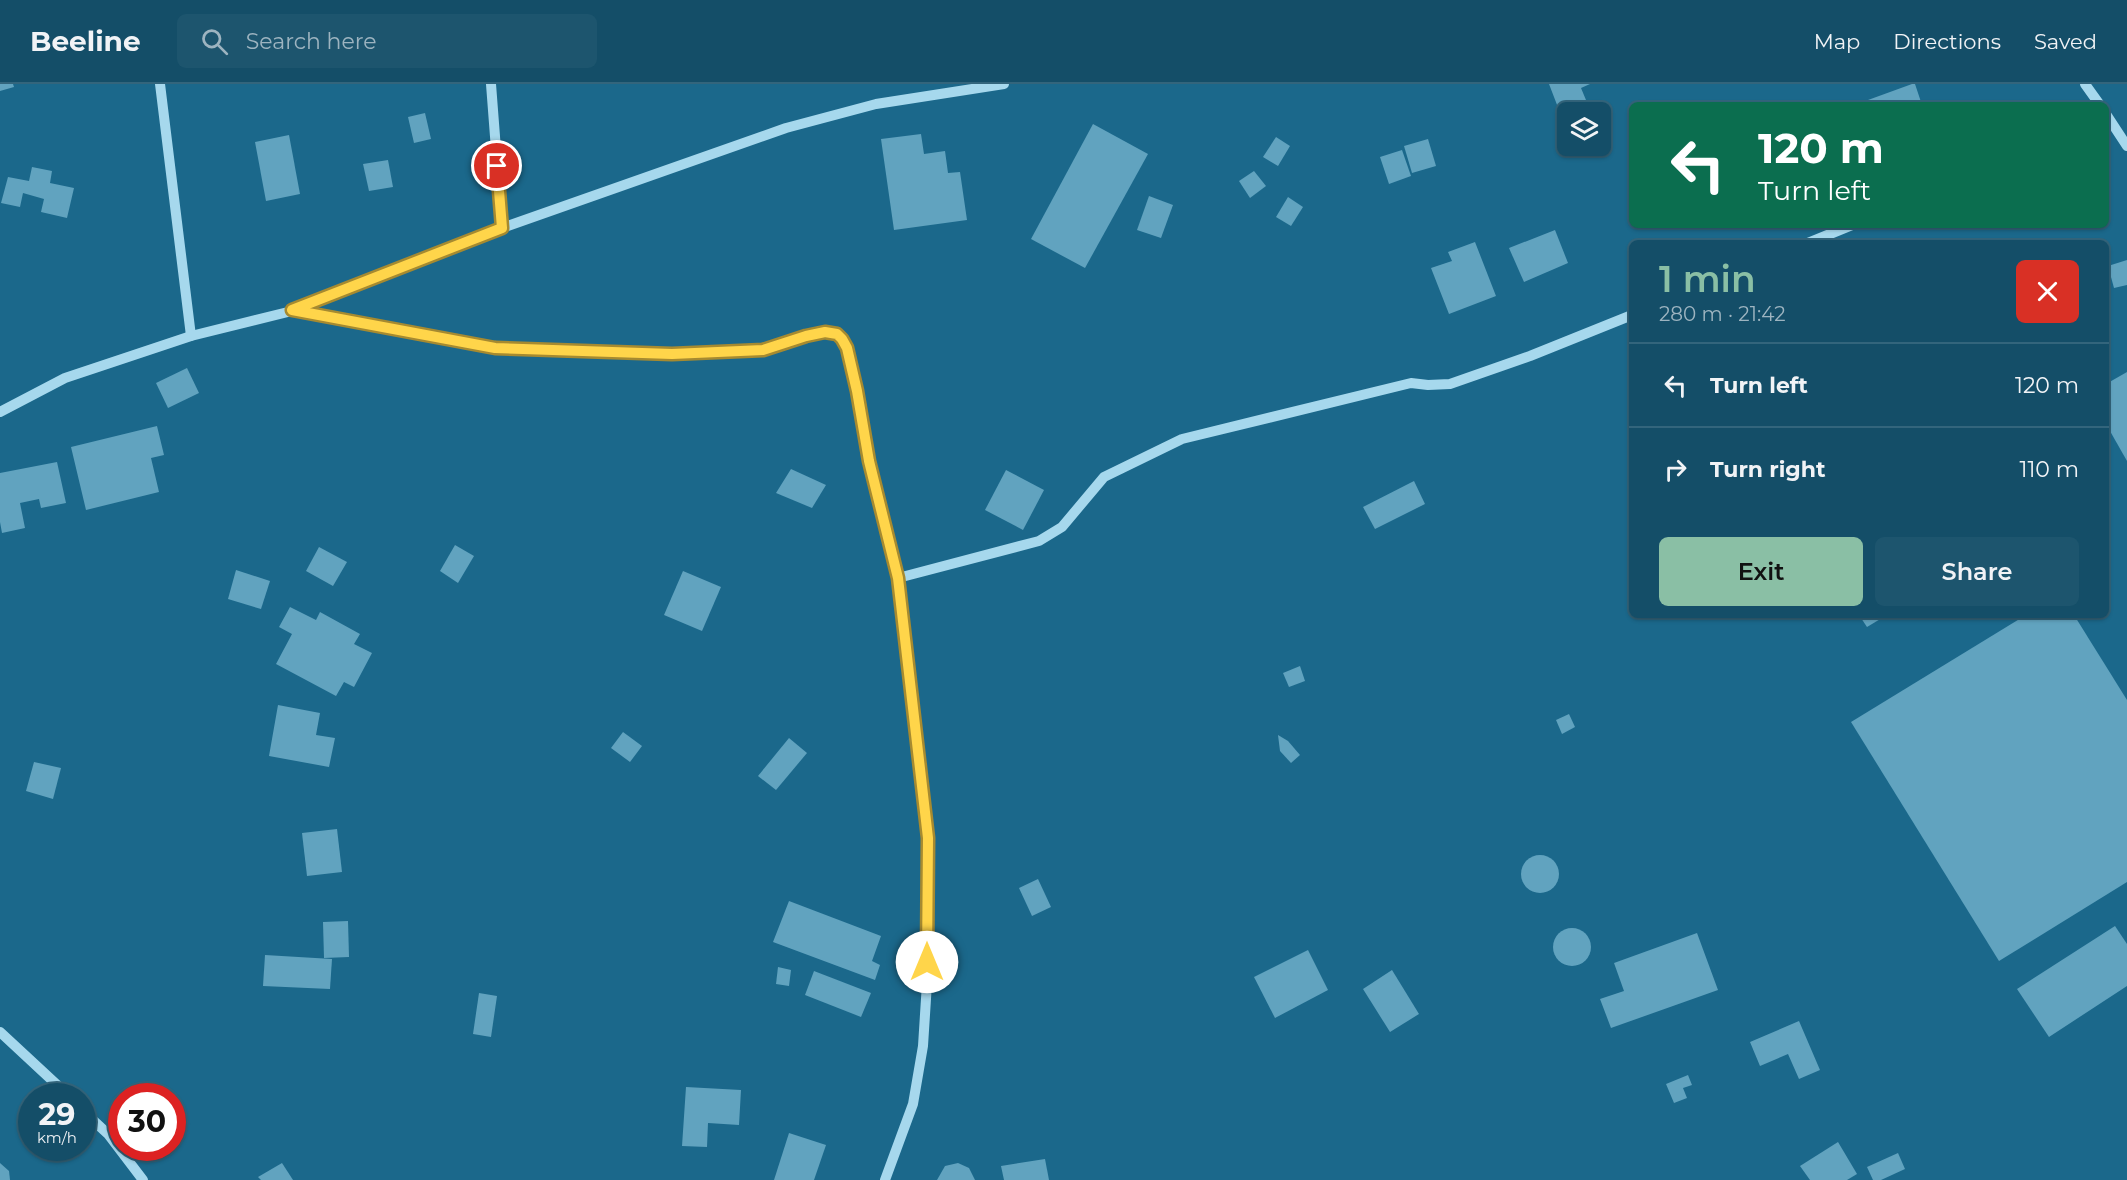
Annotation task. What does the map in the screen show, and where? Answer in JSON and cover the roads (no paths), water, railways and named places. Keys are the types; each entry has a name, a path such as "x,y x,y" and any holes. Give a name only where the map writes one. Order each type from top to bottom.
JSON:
{"street":[{"path":"160,84 191,336"},
{"path":"491,84 502,228"},
{"path":"0,412 65,378 191,336 292,310 502,228 786,128 876,104 1004,84"},
{"path":"2085,84 2098,102"},
{"path":"2109,119 2127,146"},
{"path":"1815,240 1845,228"},
{"path":"292,310 495,348 672,354 763,350 825,332 837,334 847,348 869,461 898,578 928,838 927,983 923,1046 913,1104 885,1180"},
{"path":"898,578 1039,540 1062,527 1104,477 1182,440 1411,383 1450,384 1530,356 1629,316"},
{"path":"0,1032 55,1083"},
{"path":"96,1123 108,1134 143,1180"}]}
